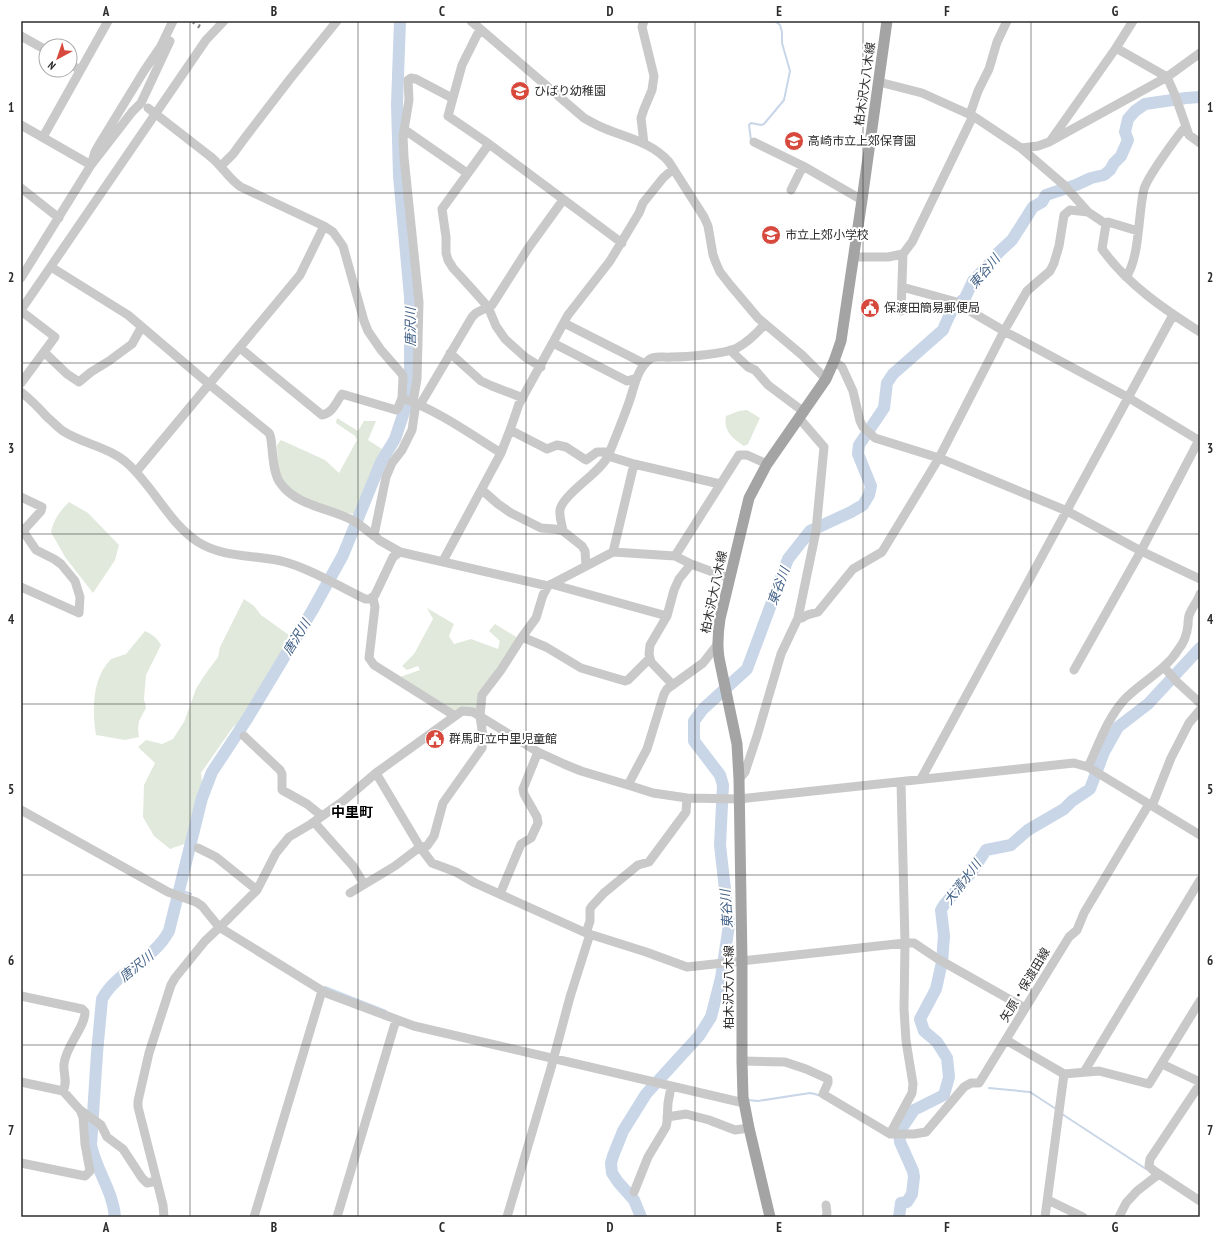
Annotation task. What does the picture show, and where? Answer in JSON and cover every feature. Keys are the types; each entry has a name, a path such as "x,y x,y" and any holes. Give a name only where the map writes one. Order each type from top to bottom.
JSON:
{"main road":[{"name":"柏木沢大八木線","path":"770,1217 744,1103 742,1061 742,961 734,799 739,779 737,744 726,696 717,645 720,618 729,578 746,507 753,489 767,464 826,379 841,341 887,21"}],"street":[{"path":"43,137 108,21"},
{"path":"91,165 95,152 100,143 140,77 161,46 173,21"},
{"path":"179,21 143,97 144,106 211,157 221,166 230,178 241,187 324,226 333,232 343,246 368,331 381,350 402,374 402,398 396,410 342,394 330,411 322,415 240,348"},
{"path":"21,383 55,337 21,310 206,40 224,21"},
{"path":"221,166 233,154 285,85 337,21"},
{"path":"471,21 584,118 604,129 644,144 663,156 704,217 708,226 713,255 720,272 750,310 802,355 826,379"},
{"path":"644,21 642,26 654,76 652,90 642,118 644,144"},
{"path":"901,311 903,254 912,242 971,117 978,91 989,69 997,42 1007,21"},
{"path":"1049,142 1116,48 1133,21"},
{"path":"480,29 462,64 448,116 489,144 622,243"},
{"path":"21,36 38,46"},
{"path":"1116,48 1167,77 1175,95 1185,127 1189,134 1200,143"},
{"path":"1021,148 1038,146 1049,142 1167,77 1200,53"},
{"path":"374,536 386,477 392,463 402,450 412,430 417,379 418,302 403,136 409,103 407,81 409,78 416,79 452,98"},
{"path":"879,82 922,92 971,117 1021,148 1064,185 1088,212 1106,224 1108,222 1138,231"},
{"path":"21,278 91,165 132,112 144,106"},
{"path":"21,125 91,165"},
{"path":"1126,277 1130,270 1137,243 1141,201 1145,186 1185,127"},
{"path":"405,130 467,173"},
{"path":"754,142 803,166 862,200"},
{"path":"489,144 442,209 446,237 446,253 453,268 488,307 496,326 505,338 526,357 541,367"},
{"path":"791,190 803,166"},
{"path":"443,561 482,490 500,453 523,398 564,323 586,291 610,262 639,213 643,203 663,178 673,169"},
{"path":"21,188 59,218"},
{"path":"415,403 450,353 472,316 492,305 563,200"},
{"path":"798,618 818,612 853,569 882,552 939,458 1004,331 1027,291 1050,271 1059,246 1064,215 1070,210 1088,212"},
{"path":"1106,224 1102,249 1126,277 1153,301 1200,332"},
{"path":"136,472 300,276 324,226"},
{"path":"854,257 888,257 903,254"},
{"path":"51,267 128,315 269,434 271,436 271,448 280,484 288,492 302,500 352,520 400,552 549,585 667,616"},
{"path":"902,286 953,301 1004,331 1129,398 1200,441 1141,551 1074,670"},
{"path":"921,779 1173,315"},
{"path":"564,323 645,364"},
{"path":"563,531 560,508 571,494 601,465 609,454 637,378 645,364 654,357 672,358 730,350 744,343 765,324"},
{"path":"44,352 67,374 79,382 132,344 142,328"},
{"path":"553,343 627,381 637,378"},
{"path":"730,350 748,367 755,370 768,385 802,415 824,446 816,530 798,618 781,654 745,772 739,779"},
{"path":"450,353 481,381 523,398"},
{"path":"834,361 842,368 847,377 853,391 860,421 871,436 882,441 939,458 1067,511 1141,551 1200,579"},
{"path":"21,392 59,429 117,455 136,472 180,527 198,542 231,555 274,559 287,562 322,577 365,599 373,598"},
{"path":"402,398 415,403 463,429 500,453"},
{"path":"510,430 547,449 557,445 566,447 586,460 597,452 609,454 634,464 720,484"},
{"path":"676,556 739,455 747,455 767,464"},
{"path":"613,552 634,464"},
{"path":"482,490 498,504 541,528 563,531 582,546 585,551 586,566"},
{"path":"21,497 42,507 41,511 22,530 36,550 61,564 74,581 80,597 79,613 21,587"},
{"path":"400,552 393,558 373,598 375,607 369,653 370,662 455,716"},
{"path":"350,893 395,866 420,847 427,846 431,841 434,836 443,803 482,748 483,737 480,716 482,695 501,670 538,614 543,595 549,585 613,552 676,556 691,564 729,578"},
{"path":"673,685 651,662 648,654 650,645 667,616 674,590 691,564"},
{"path":"1090,768 1106,728 1125,699 1164,667 1178,651 1186,637 1188,618 1200,594"},
{"path":"522,637 546,648 581,668 625,681 628,680 650,658"},
{"path":"628,785 647,749 664,694 667,689 703,663 717,645"},
{"path":"1164,667 1173,678 1200,703"},
{"name":"矢原・保渡田線","path":"1064,1074 1006,1040 1069,937 1077,930 1084,912 1150,805 1171,758 1189,723 1200,710"},
{"path":"164,1217 164,1208 138,1107 139,1092 172,984 205,941 257,890 276,853 289,837 314,822 342,802 376,773 462,711 473,712 538,752 581,771 653,793 687,798 734,799 901,782 1070,762 1090,768 1200,835"},
{"path":"244,736 280,770 282,774 282,790 307,804 322,816"},
{"path":"500,894 521,844 531,838 538,823 537,817 524,794 523,789 538,752"},
{"path":"376,773 420,847 432,863 456,872 500,894 588,934 646,952 687,967 914,943 938,959 1025,1008"},
{"path":"892,1134 912,1093 904,1009 905,943 901,782"},
{"path":"507,1217 554,1059 588,934 590,909 604,893 638,865 649,862 686,812 687,798"},
{"path":"21,810 173,894 202,906 219,927 322,991 414,1026 744,1103"},
{"path":"314,822 353,866 364,884"},
{"path":"198,848 216,857 257,890"},
{"path":"1084,1072 1200,880"},
{"path":"254,1217 322,991"},
{"path":"21,996 82,1009 85,1012 85,1015 71,1042 64,1064 66,1086 64,1091"},
{"path":"1045,1217 1064,1074 1099,1071 1149,1084 1200,1001"},
{"path":"337,1217 396,1020"},
{"path":"742,1061 785,1062 806,1069 826,1078 829,1081 823,1094 892,1134 906,1134 926,1132 964,1087 971,1083 979,1083 1006,1040"},
{"path":"1162,1064 1200,1083 1150,1159 1149,1166 1200,1201"},
{"path":"21,1082 64,1091 80,1110 101,1125 107,1137 123,1150 147,1183 157,1181"},
{"path":"634,1192 648,1157 666,1127 670,1086"},
{"path":"21,1163 85,1176 90,1171 85,1144 83,1117 80,1110"},
{"path":"667,1118 686,1114 709,1120 734,1130 749,1128"},
{"path":"1119,1217 1126,1203 1159,1174"},
{"path":"1048,1200 1083,1217"},
{"path":"826,1205 826,1217"}],"shaded area":[{"path":"747,410 760,418 748,444 744,446 730,434 727,430 725,422 726,416 739,411"},
{"path":"337,418 358,431 364,421 376,421 368,440 382,449 373,484 359,515 332,510 306,500 280,480 278,471 277,445 281,440 325,460 339,473 357,440 355,436 336,423"},
{"path":"69,502 88,513 119,545 115,560 93,593 65,557 51,532 58,516"},
{"path":"244,599 254,606 261,615 293,638 251,714 233,727 201,773 204,799 194,833 184,844 170,849 154,836 143,817 144,785 155,763 138,747 146,740 162,744 173,739 184,722 196,689 218,657 220,647"},
{"path":"427,608 454,624 449,636 454,644 471,639 498,649 500,641 489,631 495,624 518,638 478,710 464,707 451,711 400,677 420,670 418,666 407,670 402,666 414,654 433,619"},
{"path":"145,631 154,636 161,645 146,675 144,699 146,708 139,721 139,737 125,740 96,735 94,705 100,675 111,659 126,654"}],"waterway":[{"name":"唐沢川","path":"115,1217 114,1207 93,1154 91,1145 102,999 117,981 154,950 169,931 202,798 212,772 247,719 312,611 343,555 381,462 395,439 409,396 410,297 399,176 397,104 400,21"},
{"path":"751,140 749,125 751,123 761,125 764,124 784,100 790,71 782,43 782,32 780,25 775,21"},
{"name":"東谷川","path":"641,1217 634,1200 612,1173 611,1163 613,1156 623,1131 646,1094 699,1036 711,1017 721,978 729,925 720,845 723,785 720,775 694,741 694,721 703,709 747,669 788,559 810,531 863,505 869,495 871,486 858,454 859,445 884,408 887,383 893,374 943,330 953,308 965,298 973,281 1012,240 1033,207 1042,202 1046,195 1076,185 1091,178 1104,175 1110,170 1121,156 1128,140 1125,132 1128,119 1135,111 1145,104 1200,97"},
{"name":"大清水川","path":"899,1217 901,1203 907,1202 912,1194 914,1177 913,1171 900,1142 899,1132 914,1110 944,1095 949,1077 947,1058 937,1042 924,1031 920,1019 936,989 942,962 944,936 941,910 971,873 986,850 1011,845 1028,830 1064,809 1072,801 1090,789 1104,752 1118,727 1148,704 1200,648"},
{"name":"唐沢川","path":"175,888 191,894"},
{"path":"325,987 386,1011"},
{"path":"989,1088 1030,1092 1056,1109"},
{"path":"748,1100 758,1101 810,1093 821,1096"},
{"path":"1062,1114 1146,1169"}],"railway":[{"path":"198,28 202,21"}],"place":[{"name":"ひばり幼稚園","path":"520,91"},
{"name":"高崎市立上郊保育園","path":"794,141"},
{"name":"市立上郊小学校","path":"771,235"},
{"name":"保渡田簡易郵便局","path":"870,308"},
{"name":"群馬町立中里児童館","path":"435,739"}],"district":[{"name":"中里町","path":"352,812"}]}
